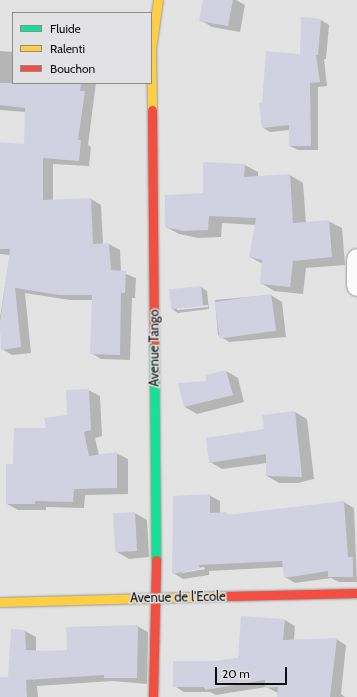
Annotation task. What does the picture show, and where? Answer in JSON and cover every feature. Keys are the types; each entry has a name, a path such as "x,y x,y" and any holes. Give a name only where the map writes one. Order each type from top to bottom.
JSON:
{"street":[{"name":"Avenue Tango","path":"154,697 156,597 152,49 158,0"},
{"path":"357,259 357,285"},
{"name":"Avenue de l'Ecole","path":"0,602 156,597 357,594"}],"building":[{"path":"203,0 233,0 228,26 199,21"},
{"path":"301,17 321,19 318,55 316,55 320,82 310,83 311,146 289,146 289,125 262,128 259,103 262,103 266,51 300,54"},
{"path":"0,83 81,84 80,91 85,91 78,140 81,140 79,161 43,158 43,200 91,198 93,244 109,243 111,270 126,271 125,293 121,293 120,355 90,354 92,295 59,295 15,288 21,347 1,350 0,322 10,249 0,249 0,142 24,144 25,108 0,105"},
{"path":"203,162 245,164 244,177 290,174 293,223 329,220 332,257 293,261 290,287 260,284 262,260 249,257 256,218 209,216 208,230 184,231 165,227 165,195 203,193"},
{"path":"201,286 203,306 171,309 169,289"},
{"path":"271,294 276,331 220,339 215,302"},
{"path":"226,370 233,395 184,407 178,383 206,381 206,375"},
{"path":"89,389 91,430 84,432 89,456 117,452 117,488 74,489 73,502 35,501 35,504 6,504 6,464 13,464 14,428 46,428 44,418 67,415 66,390"},
{"path":"295,411 302,477 266,476 266,454 209,463 206,438 264,429 262,415"},
{"path":"210,494 210,513 227,512 227,515 344,501 348,557 353,557 353,577 328,577 328,571 284,578 282,561 199,565 200,569 172,574 173,496"},
{"path":"135,512 137,551 115,552 113,513"},
{"path":"241,616 285,619 283,640 337,638 330,697 277,697 278,687 265,688 265,680 205,690 204,687 173,687 173,661 214,661 238,658"},
{"path":"138,625 137,678 104,678 104,675 26,680 27,697 0,697 0,677 8,677 11,629 25,630 26,650 44,651 67,650 66,627"}],"traffic: fast":[{"path":"154,341 156,560"}],"traffic: slow":[{"path":"152,42 158,0"},
{"path":"152,84 152,110"},
{"path":"0,602 228,596"}],"traffic: jam":[{"path":"152,110 154,341"},
{"path":"153,697 156,560"},
{"path":"228,596 357,593"}]}
